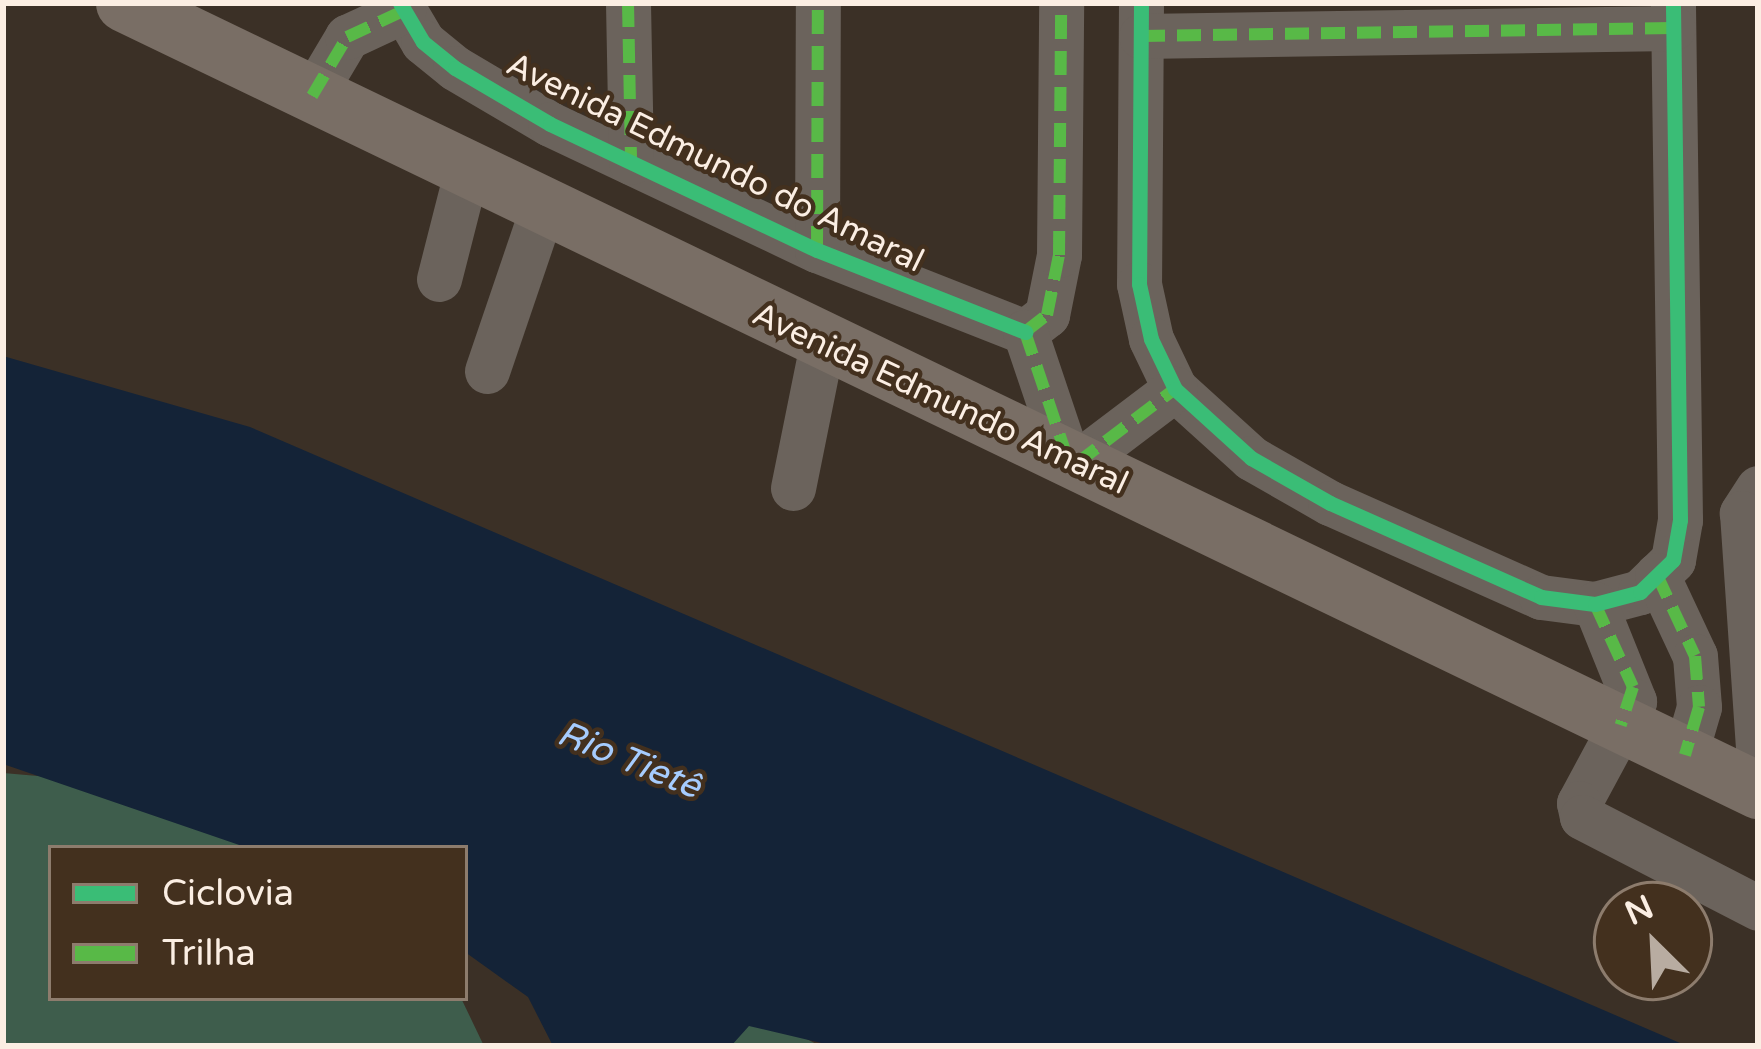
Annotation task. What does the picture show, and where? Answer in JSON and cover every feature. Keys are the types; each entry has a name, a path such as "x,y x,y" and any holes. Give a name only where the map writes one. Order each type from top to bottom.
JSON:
{"main road":[{"name":"Avenida Edmundo Amaral","path":"124,3 466,173 1758,790"}],"street":[{"path":"628,3 631,162"},
{"path":"817,250 818,3"},
{"path":"1060,3 1059,255 1047,315 1025,332 1072,460 1175,389"},
{"path":"312,96 347,38 402,7"},
{"name":"Avenida Edmundo do Amaral","path":"402,7 454,68 631,162 817,250 1025,332"},
{"path":"1673,16 1680,520 1673,560 1640,592 1595,604 1540,597 1330,503 1252,458 1175,389 1150,339 1139,284 1141,20 1673,16"},
{"path":"439,279 466,173"},
{"path":"487,371 542,209"},
{"path":"793,488 822,344"},
{"path":"1758,488 1742,513 1758,750"},
{"path":"1657,575 1695,656 1699,707 1684,755"},
{"path":"1595,604 1633,687 1621,724 1579,803 1582,817 1758,908"}],"green space":[{"path":"3,773 61,778 260,845 48,845 48,1001 462,1001 484,1046 3,1046"},
{"path":"654,1003 803,1037 820,1046 624,1046"}],"water":[{"name":"Rio Tietê","path":"3,356 250,427 1687,1046 834,1046 749,1026 731,1046 553,1046 528,997 468,954 468,845 239,845 3,764"}],"marked path":[{"path":"628,3 631,162"},
{"path":"817,250 818,3"},
{"path":"1025,332 1047,315 1059,255 1061,3"},
{"path":"312,96 347,37 403,11"},
{"path":"1141,36 1673,28"},
{"path":"1025,332 1067,457"},
{"path":"1077,463 1175,389"},
{"path":"1657,575 1695,656 1699,707 1685,755"},
{"path":"1595,604 1633,687 1621,725"}],"cycle path":[{"path":"400,3 423,42 455,68 550,124 817,250 1025,332"},
{"path":"1141,3 1139,284 1151,339 1175,389 1251,458 1330,503 1541,597 1595,604 1640,592 1673,560 1680,520 1673,3"}]}
